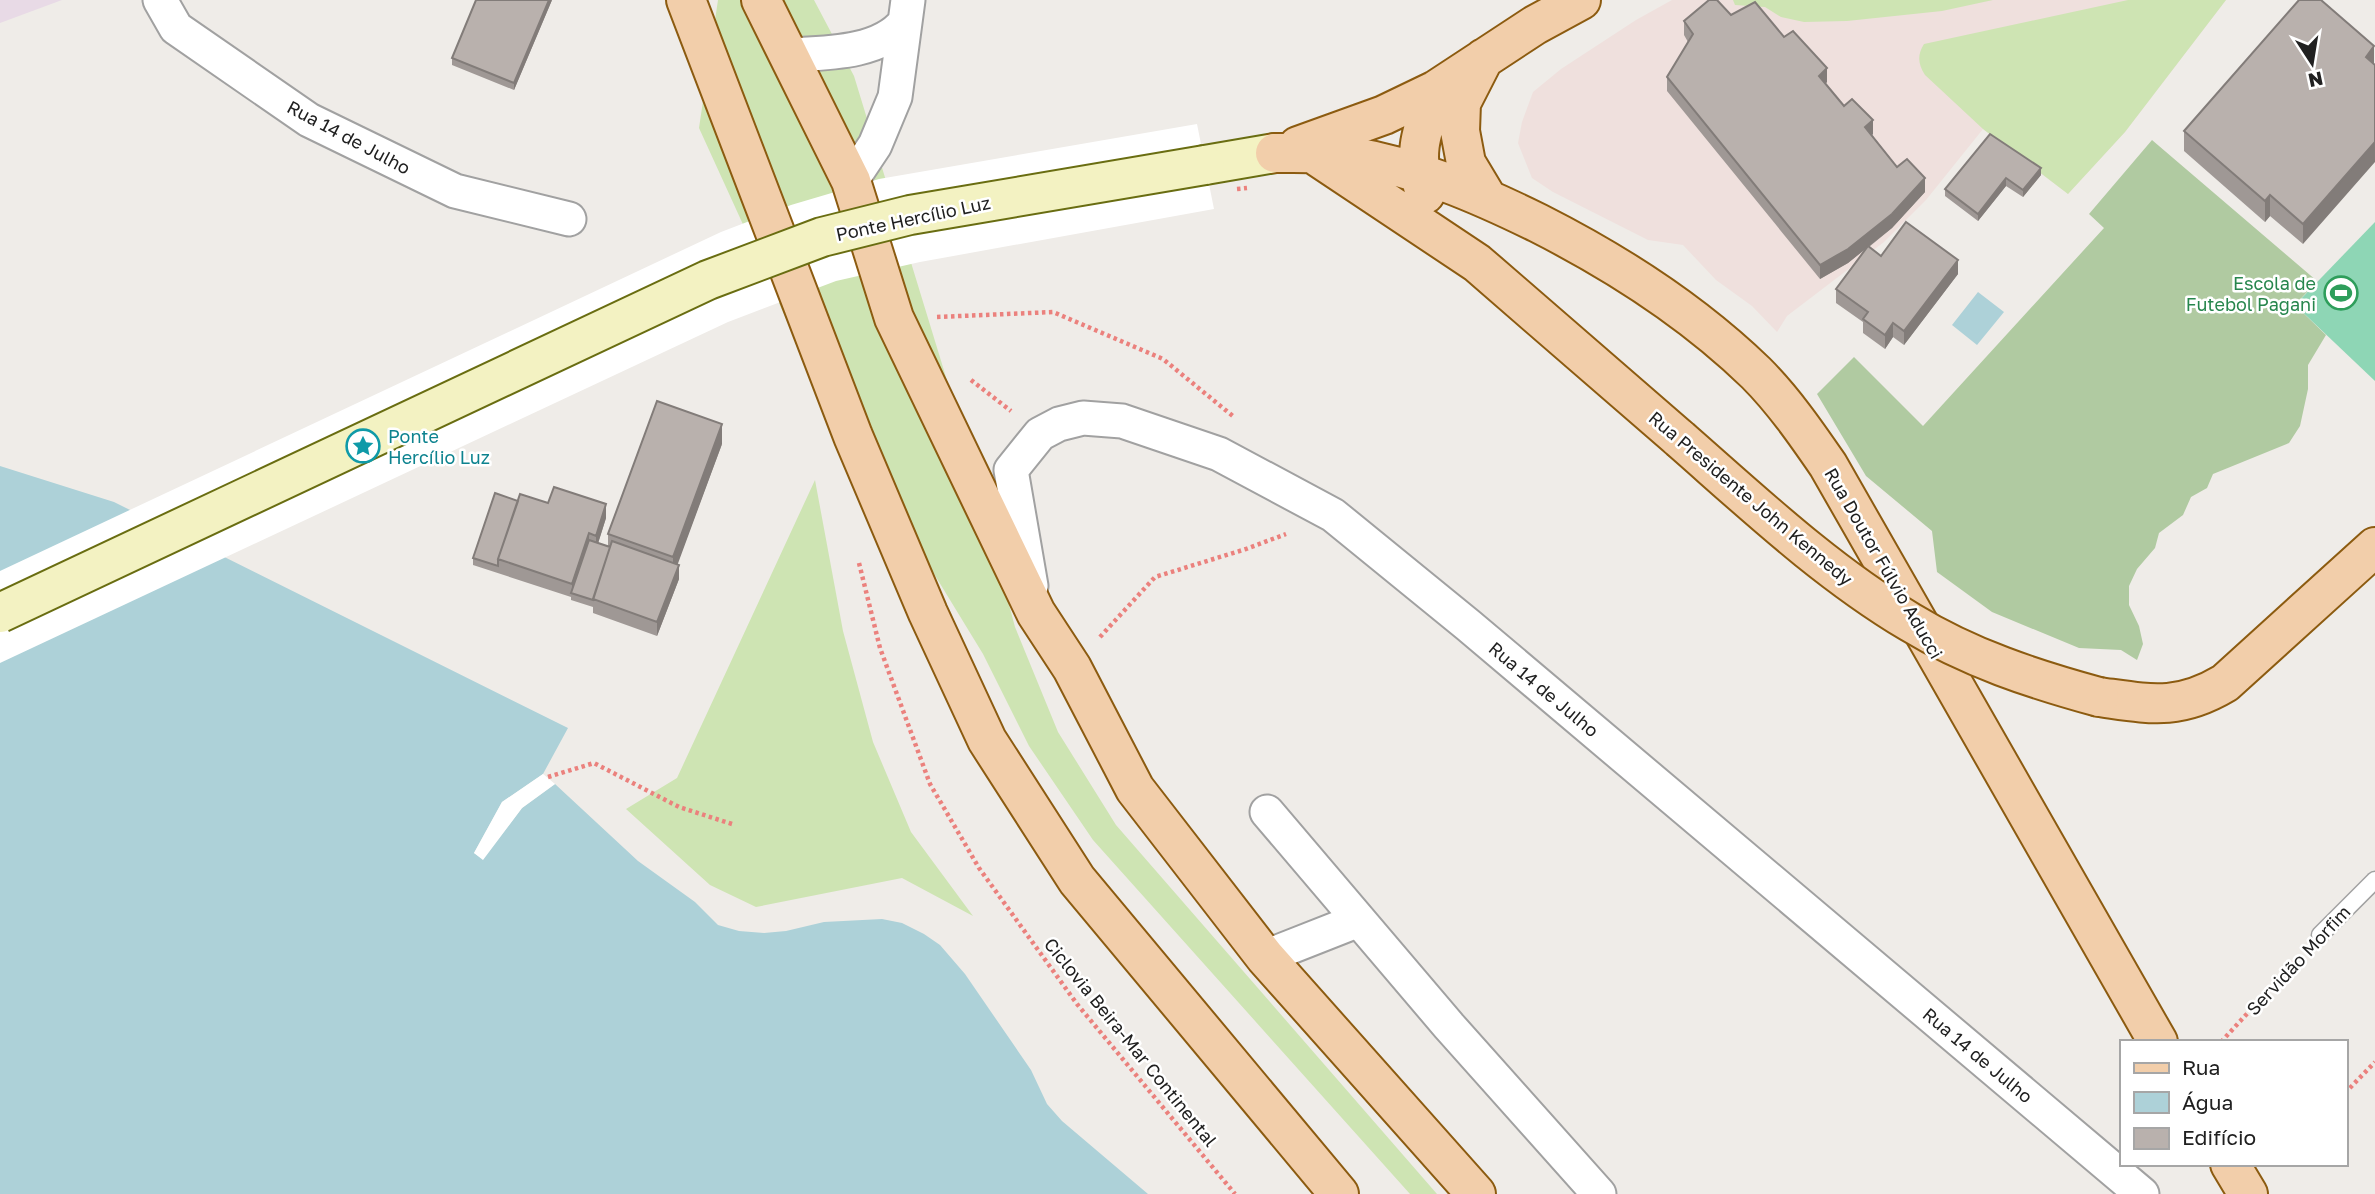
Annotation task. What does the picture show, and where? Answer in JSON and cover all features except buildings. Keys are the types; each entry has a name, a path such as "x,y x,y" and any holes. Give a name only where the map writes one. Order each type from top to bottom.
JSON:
{"main road":[{"path":"686,0 853,436 928,613 986,740 1077,880 1339,1194"},
{"path":"761,0 851,181 894,318 1036,613 1072,668 1135,789 1265,957 1476,1194"},
{"name":"Ponte Hercílio Luz","path":"0,613 708,280 810,242 910,215 1292,153 1436,90 1535,25 1581,0"},
{"path":"1484,58 1461,103 1460,131 1466,163 1487,198"},
{"name":"Rua Presidente John Kennedy","path":"1436,90 1420,139 1419,172 1427,199 1446,228 1477,263 1785,531 1850,582 1910,623 1978,658 2047,683 2099,697 2143,703 2176,703 2203,696 2225,682 2375,547"},
{"name":"Rua Presidente John Kennedy","path":"1292,153 1477,263"},
{"name":"Rua Doutor Fúlvio Aducci","path":"1292,153 1347,156 1419,172 1487,198 1577,243 1632,276 1699,321 1758,374 1828,465 2157,1040"},
{"path":"2231,1166 2248,1194"}],"street":[{"name":"Rua 14 de Julho","path":"160,0 176,28 309,120 455,191 569,219"},
{"path":"790,55 854,48 876,42 897,33 906,11"},
{"path":"851,181 875,145 895,97 906,11"},
{"name":"Rua 14 de Julho","path":"1036,613 1011,470 1040,434 1059,424 1083,418 1122,421 1219,454 1333,516 1468,625 2142,1194"},
{"path":"1267,811 1449,1026 1599,1194"},
{"path":"1265,957 1359,920"}],"lane":[{"name":"Servidão Morfim","path":"2320,934 2375,880"}],"path":[{"path":"1235,189 1247,188"},
{"path":"894,318 1053,312 1163,359 1244,425"},
{"path":"1072,668 1155,577 1246,549 1333,516"},
{"name":"Ciclovia Beira-Mar Continental","path":"856,550 880,648 930,784 979,868 1077,1004 1235,1194"},
{"path":"548,777 594,763 679,807 732,824"},
{"name":"Servidão Morfim","path":"2223,1040 2320,934"},
{"path":"2347,1091 2375,1062"}],"shaded area":[{"path":"0,0 62,0 0,23"},
{"path":"1672,0 2226,0 2125,132 2068,194 1983,129 1926,200 1884,242 1787,316 1777,332 1752,306 1716,280 1683,245 1648,240 1553,192 1532,178 1518,143 1533,92 1561,69"}],"green space":[{"path":"718,0 814,0 854,76 964,436 1015,627 1058,732 1116,825 1437,1194 1410,1194 1093,840 1029,746 983,654 809,369 699,128"},
{"path":"1733,0 1993,0 1942,11 1847,21 1804,22 1781,17 1765,7 1735,5"},
{"path":"2128,0 2226,0 2125,132 2068,194 1983,129 1925,75 1921,67 1919,56 1924,44"},
{"path":"2152,140 2317,281 2295,305 2326,335 2308,365 2308,389 2300,426 2289,443 2213,474 2207,488 2191,497 2183,515 2159,533 2155,548 2137,569 2129,586 2129,605 2139,626 2143,644 2137,660 2121,650 2079,648 1992,612 1937,572 1932,531 1866,476 1817,394 1854,357 1923,426 2104,228 2089,214"},
{"name":"Escola de Futebol Pagani","path":"2375,222 2375,381 2295,305"},
{"path":"815,480 843,631 873,742 911,832 973,916 902,878 756,907 710,885 626,809 677,778"}],"water":[{"path":"1978,292 2004,312 1977,345 1952,325"},
{"path":"0,466 114,502 568,728 543,774 502,802 474,853 483,859 522,808 555,784 638,861 695,902 718,925 739,931 764,933 824,922 882,919 902,923 924,934 940,945 965,974 1031,1070 1047,1104 1062,1121 1148,1194 0,1194"}],"pier":[{"name":"Ponte Hercílio Luz","path":"1197,124 1214,209 920,262 836,281 728,322 0,663 0,571 721,232 791,205 879,179"},
{"path":"543,774 555,784 522,808 483,860 474,853 502,802"}],"place":[{"name":"Escola de Futebol Pagani","path":"2341,293"},
{"name":"Ponte Hercílio Luz","path":"363,446"}]}
